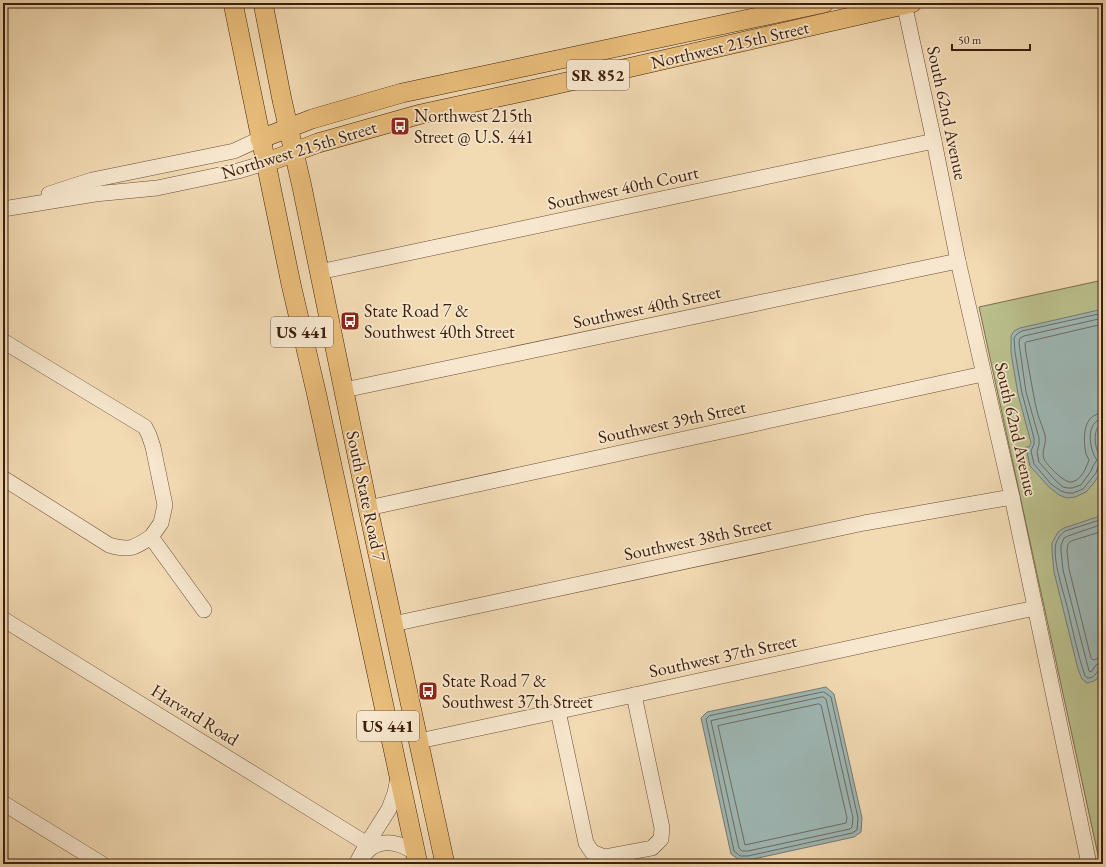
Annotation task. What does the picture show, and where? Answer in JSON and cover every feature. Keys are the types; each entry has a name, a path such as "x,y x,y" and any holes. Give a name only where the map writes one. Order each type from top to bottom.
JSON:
{"main road":[{"name":"US 441","path":"233,3 260,139"},
{"name":"US 441","path":"263,3 289,128"},
{"name":"Northwest 215th Street","path":"260,139 312,119 382,98 824,3"},
{"name":"Northwest 215th Street","path":"265,163 318,143 421,114 907,4"},
{"path":"544,63 549,86"},
{"name":"South State Road 7","path":"289,128 368,508 445,864"},
{"name":"South State Road 7","path":"260,139 416,858"},
{"path":"358,588 374,612 393,624"},
{"path":"368,632 378,636 388,643 403,670"}],"street":[{"name":"South 62nd Avenue","path":"907,4 958,261 1012,497 1089,864"},
{"name":"Northwest 215th Street","path":"7,208 92,180 234,151 260,139"},
{"name":"Southwest 40th Court","path":"320,272 934,141"},
{"name":"Northwest 215th Street","path":"7,208 95,194 157,188 238,171 265,163"},
{"name":"Southwest 40th Street","path":"344,390 958,261"},
{"path":"3,341 144,427 149,435 153,447 164,505 161,523 151,537 136,547 121,549 109,545 3,478"},
{"name":"Southwest 39th Street","path":"368,508 983,374"},
{"name":"Southwest 38th Street","path":"393,624 864,523 1012,497"},
{"path":"151,537 204,610"},
{"name":"Southwest 37th Street","path":"419,740 1035,608"},
{"name":"Harvard Road","path":"3,619 367,844"},
{"path":"558,711 586,843 592,852 604,857 652,848 661,839 662,828 634,695"},
{"path":"358,861 389,809 399,776"},
{"path":"3,803 102,864"},
{"path":"358,861 371,847 396,843 408,847 416,858"}],"green space":[{"path":"1103,280 1103,864 1100,864 979,307"}],"water":[{"path":"1103,309 1103,423 1099,437 1102,461 1100,474 1086,492 1075,497 1067,498 1059,495 1049,487 1030,466 1026,447 1029,447 1031,443 1018,394 1011,353 1011,336 1014,331 1020,328"},
{"path":"1103,515 1103,668 1098,678 1087,683 1082,679 1078,669 1054,572 1052,543 1058,532 1064,528"},
{"path":"826,687 834,694 862,818 861,832 854,837 749,860 739,860 731,854 701,718 707,712"}],"place":[{"name":"Northwest 215th Street @ U.S. 441","path":"400,126"},
{"name":"State Road 7 & Southwest 40th Street","path":"350,321"},
{"name":"State Road 7 & Southwest 37th Street","path":"428,691"}]}
